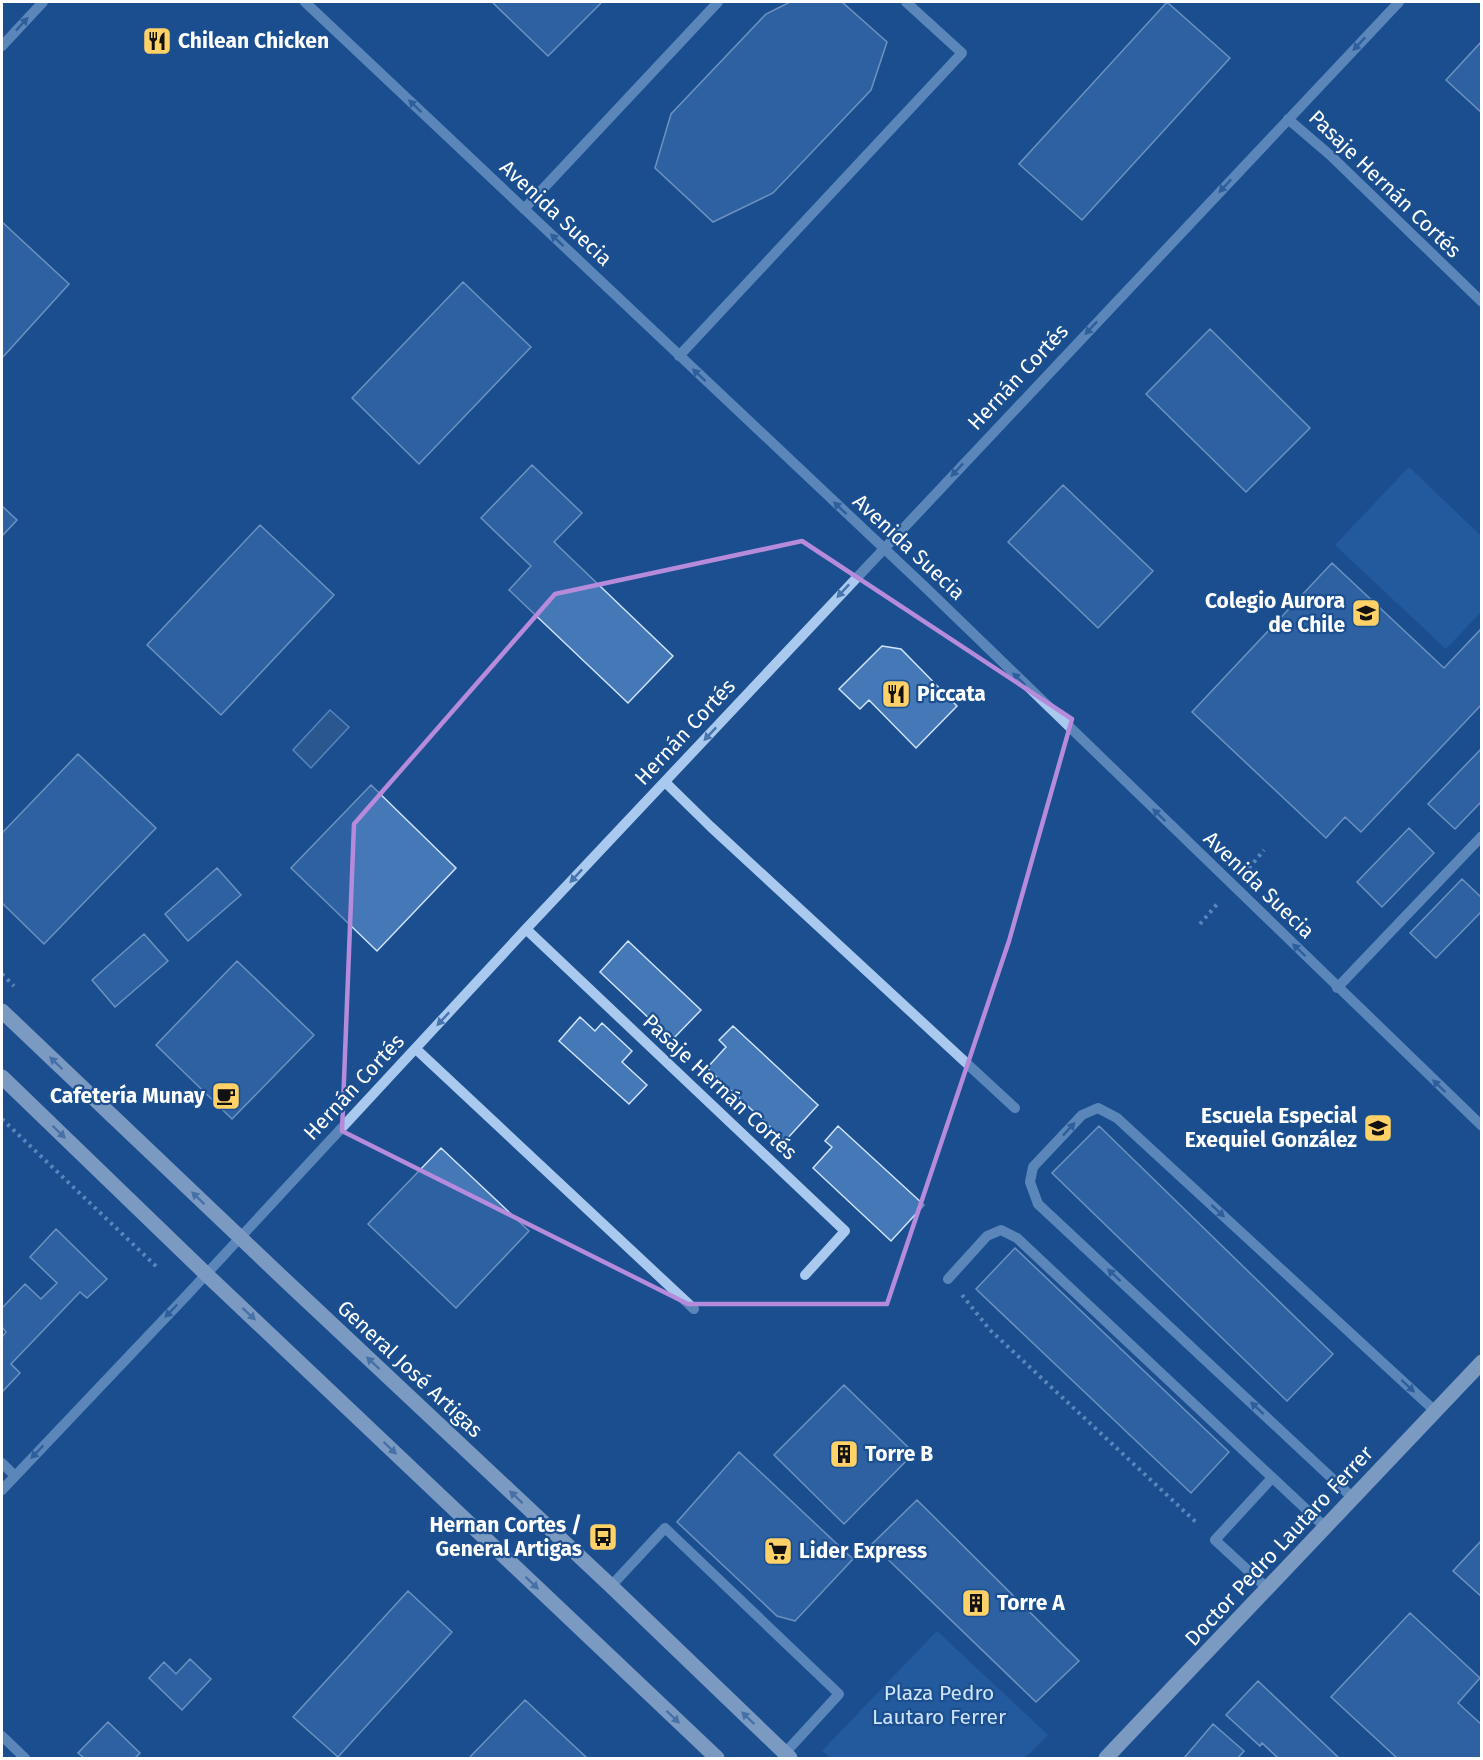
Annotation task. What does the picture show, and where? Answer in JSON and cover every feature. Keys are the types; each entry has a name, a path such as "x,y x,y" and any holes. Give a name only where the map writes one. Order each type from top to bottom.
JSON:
{"main road":[{"name":"General José Artigas","path":"2,1011 788,1756"},
{"path":"2,1077 206,1274 717,1758"},
{"name":"Doctor Pedro Lautaro Ferrer","path":"1106,1758 1482,1362"}],"street":[{"path":"2,46 43,2"},
{"name":"Avenida Suecia","path":"305,2 925,587 1482,1126"},
{"path":"524,210 718,2"},
{"path":"679,356 962,53 906,2"},
{"name":"Hernán Cortés","path":"2,1490 240,1238 526,929 1399,2"},
{"name":"Pasaje Hernán Cortés","path":"1288,119 1330,155 1482,302"},
{"path":"665,782 1015,1108"},
{"path":"1337,988 1482,836"},
{"name":"Pasaje Hernán Cortés","path":"526,929 845,1231 805,1275"},
{"path":"416,1049 694,1309"},
{"path":"1353,1498 1038,1204 1030,1182 1033,1167 1082,1115 1098,1108 1117,1118 1435,1411"},
{"path":"948,1279 987,1236 1001,1230 1017,1238 1325,1527"},
{"path":"2,1463 15,1476"},
{"path":"1267,1588 1215,1540 1272,1478"},
{"path":"611,1586 665,1528 839,1694 788,1756"},
{"path":"2,1736 24,1758"}],"path":[{"path":"2,1119 156,1266"},
{"path":"948,1279 990,1330 1215,1540"}],"highlighted area":[{"path":"802,541 1072,719 1009,941 887,1304 688,1304 342,1131 354,824 555,594"}],"green space":[{"path":"1409,467 1481,536 1481,612 1446,649 1335,545"},
{"name":"Plaza Pedro Lautaro Ferrer","path":"937,1631 1048,1735 1025,1758 831,1758 822,1751"}],"shaded area":[{"path":"330,710 349,727 311,768 293,750"}],"building":[{"path":"492,2 602,2 548,56"},
{"path":"790,2 842,2 887,42 871,90 773,193 713,222 655,168 671,114 766,14"},
{"path":"1167,2 1230,58 1082,220 1019,164"},
{"path":"1482,41 1482,113 1446,80"},
{"path":"2,222 69,284 2,358"},
{"path":"463,282 531,347 419,464 352,398"},
{"path":"1210,329 1310,428 1246,492 1146,394"},
{"path":"532,465 582,513 554,542 673,656 628,703 509,590 531,566 481,518"},
{"path":"1063,485 1153,571 1098,628 1008,542"},
{"path":"2,506 17,520 2,536"},
{"path":"260,525 334,595 221,715 147,645"},
{"path":"1332,563 1444,668 1482,628 1482,704 1361,832 1345,817 1326,838 1192,712"},
{"name":"Piccata","path":"882,646 901,649 957,706 916,748 869,700 860,709 839,689"},
{"path":"1481,749 1482,801 1455,829 1428,804"},
{"path":"78,754 156,828 44,944 2,903 2,833"},
{"path":"371,785 456,868 377,951 291,868"},
{"path":"1409,828 1434,853 1382,907 1357,882"},
{"path":"217,868 241,895 188,941 165,914"},
{"path":"1462,879 1482,898 1482,911 1436,958 1410,933"},
{"path":"144,934 168,961 115,1007 92,980"},
{"path":"628,941 701,1010 672,1040 600,972"},
{"path":"237,961 314,1035 232,1119 156,1045"},
{"path":"580,1017 595,1031 602,1023 632,1051 622,1062 647,1085 629,1104 559,1041"},
{"path":"733,1026 818,1105 785,1141 707,1068 726,1047 719,1040"},
{"path":"838,1126 924,1205 891,1241 813,1168 832,1147 825,1141"},
{"path":"1099,1126 1333,1354 1287,1401 1052,1173"},
{"path":"441,1148 529,1231 456,1308 368,1224"},
{"path":"56,1229 107,1279 87,1298 80,1292 11,1364 20,1373 2,1392 2,1337 6,1332 2,1327 2,1308 25,1284 41,1299 57,1283 30,1257"},
{"path":"1015,1248 1229,1452 1191,1493 976,1289"},
{"name":"Torre B","path":"844,1385 914,1453 844,1524 774,1455"},
{"path":"739,1452 853,1559 795,1621 777,1616 677,1522"},
{"name":"Torre A","path":"917,1500 1079,1661 1036,1702 872,1544"},
{"path":"1482,1540 1482,1597 1453,1571"},
{"path":"408,1591 452,1632 338,1757 293,1717"},
{"path":"1410,1613 1480,1678 1458,1703 1482,1725 1482,1758 1397,1758 1331,1697"},
{"path":"190,1659 211,1679 182,1710 149,1678 164,1662 176,1674"},
{"path":"1258,1681 1338,1757 1278,1758 1262,1743 1260,1746 1226,1715"},
{"path":"525,1700 587,1758 469,1758"},
{"path":"108,1722 140,1753 135,1758 84,1758 78,1753"},
{"path":"1213,1724 1244,1751 1238,1758 1184,1758"}],"place":[{"name":"Chilean Chicken","path":"157,41"},
{"name":"Colegio Aurora de Chile","path":"1366,613"},
{"name":"Piccata","path":"896,694"},
{"name":"Cafetería Munay","path":"226,1096"},
{"name":"Escuela Especial Exequiel González","path":"1378,1128"},
{"name":"Torre B","path":"844,1454"},
{"name":"Hernan Cortes / General Artigas","path":"603,1537"},
{"name":"Lider Express","path":"778,1551"},
{"name":"Torre A","path":"976,1603"}]}
